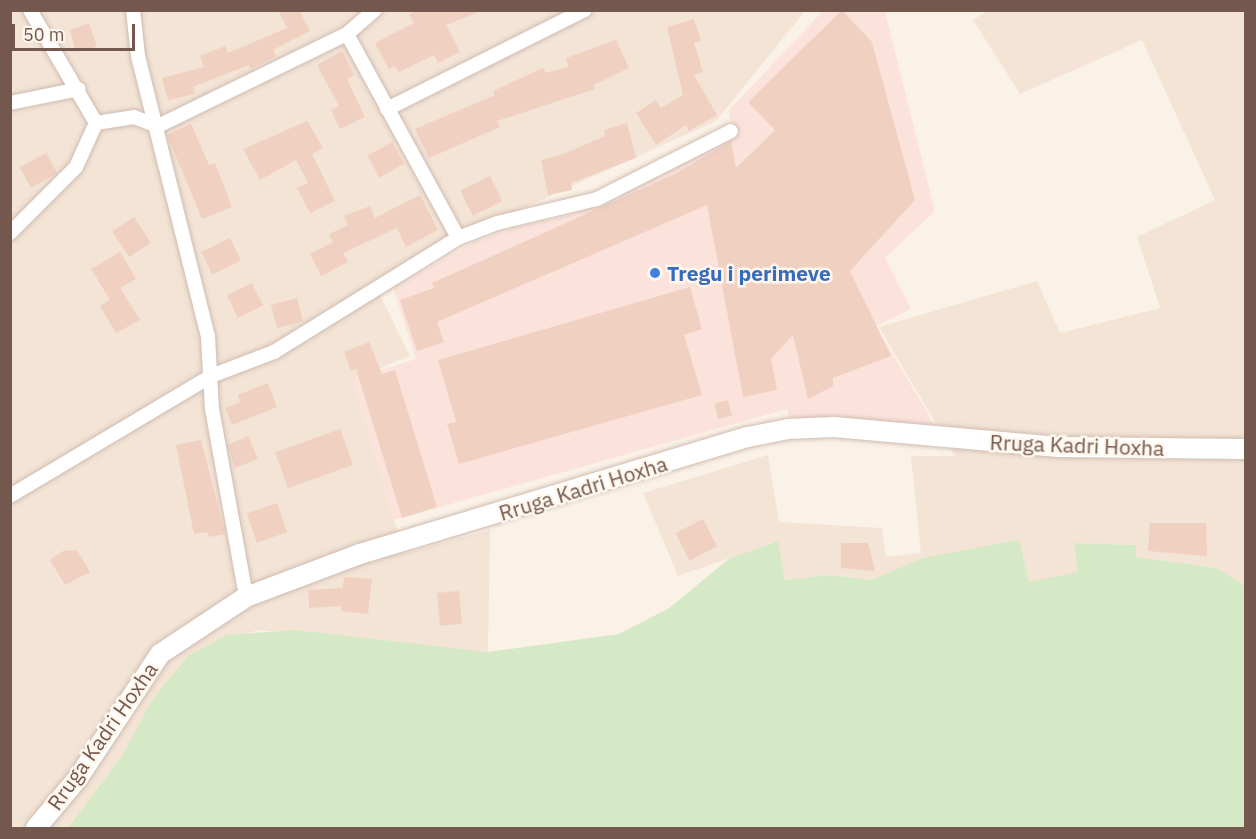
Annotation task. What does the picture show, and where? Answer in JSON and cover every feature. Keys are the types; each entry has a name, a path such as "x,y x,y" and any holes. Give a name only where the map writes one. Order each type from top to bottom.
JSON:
{"main road":[{"name":"Rruga Kadri Hoxha","path":"36,828 78,778 159,654 246,597 360,554 606,484 748,437 788,429 834,427 1058,447 1245,449"}],"street":[{"path":"30,10 79,89 96,123"},
{"path":"133,10 138,56 158,126 208,336 212,409 246,597"},
{"path":"96,123 134,117 158,126 347,34 375,10"},
{"path":"387,109 585,10"},
{"path":"347,34 458,238"},
{"path":"10,103 79,89"},
{"path":"10,233 76,167 96,123"},
{"path":"10,496 211,376 274,352 458,238 497,223 597,199 731,132"}],"shaded area":[{"path":"988,10 1245,11 1245,586 1217,568 1136,557 1136,545 1074,543 1079,572 1029,583 1019,541 922,558 873,580 829,575 785,580 778,541 678,576 643,493 768,455 779,522 882,528 886,557 921,553 911,456 955,456 879,327 1037,281 1060,333 1160,308 1137,237 1215,200 1142,40 1020,94 973,20"},
{"path":"10,11 805,11 716,121 468,233 375,285 410,356 353,379 404,553 490,530 488,652 258,630 189,655 153,698 123,754 68,828 11,828"},
{"name":"Tregu i perimeve","path":"823,11 885,11 935,211 885,258 911,309 876,326 938,431 789,417 787,409 394,520 353,379 416,359 393,287 474,242 516,227 567,216 675,167 731,124 729,110"}],"green space":[{"path":"1019,540 1029,582 1078,572 1074,543 1136,545 1136,557 1217,568 1245,586 1245,828 68,828 123,754 153,698 189,655 227,635 294,630 488,652 619,634 669,608 730,558 778,541 785,580 829,575 872,580 922,558"}],"building":[{"path":"278,10 299,10 310,31 273,50 276,56 251,69 249,65 193,87 195,94 168,100 162,78 204,67 200,56 225,46 228,53 287,28"},
{"path":"417,10 481,11 446,25 460,52 438,63 434,55 399,72 395,66 389,69 375,43 414,23 409,15"},
{"path":"842,10 872,42 915,200 850,271 891,356 833,378 833,386 808,399 793,335 771,359 777,390 743,397 707,205 437,322 444,342 417,351 400,300 434,288 432,283 677,173 731,141 736,168 775,130 748,102"},
{"path":"694,19 701,41 694,43 703,72 694,75 717,115 689,131 686,125 656,145 636,113 656,100 661,108 683,95 667,27"},
{"path":"89,23 97,47 76,52 70,30"},
{"path":"616,40 629,68 594,85 595,89 497,121 500,127 429,158 415,129 495,95 493,91 543,68 546,73 568,67 566,58"},
{"path":"342,51 354,75 347,79 365,117 340,129 331,110 339,106 317,65"},
{"path":"307,121 323,148 312,154 335,201 310,213 297,188 308,183 296,160 260,180 243,149"},
{"path":"627,123 636,158 571,183 572,190 548,195 541,160 561,155 605,136 604,130"},
{"path":"191,124 209,165 215,163 232,207 202,219 167,135"},
{"path":"392,142 404,164 380,177 368,156"},
{"path":"46,153 57,173 31,188 20,168"},
{"path":"490,176 502,201 473,216 460,190"},
{"path":"420,195 438,230 406,247 397,228 343,253 348,262 321,276 310,254 333,242 329,234 348,225 344,216 370,206 375,218"},
{"path":"134,217 151,243 129,257 112,231"},
{"path":"230,238 241,260 212,274 201,252"},
{"path":"120,252 136,279 120,288 140,320 116,333 100,306 110,300 91,269"},
{"path":"252,283 263,305 238,318 227,295"},
{"path":"690,287 702,329 684,335 702,395 459,464 447,424 456,422 438,360"},
{"path":"297,298 303,321 277,328 271,305"},
{"path":"369,342 382,374 395,370 437,507 402,518 356,369 351,371 344,352"},
{"path":"268,383 277,407 232,425 225,408 240,402 238,395"},
{"path":"728,400 732,416 718,419 714,403"},
{"path":"340,429 353,465 288,488 275,453"},
{"path":"248,436 258,459 235,468 228,445"},
{"path":"201,440 225,534 209,537 208,532 194,534 176,445"},
{"path":"277,503 287,532 257,543 247,513"},
{"path":"703,519 717,547 689,561 675,533"},
{"path":"1150,523 1206,523 1207,556 1148,551"},
{"path":"841,543 868,543 875,571 841,568"},
{"path":"77,550 90,572 65,585 50,560 63,551"},
{"path":"344,577 372,579 368,614 341,611 341,606 309,608 308,590 343,588"},
{"path":"459,591 462,624 440,626 437,593"}],"place":[{"name":"Tregu i perimeve","path":"655,273"}]}
